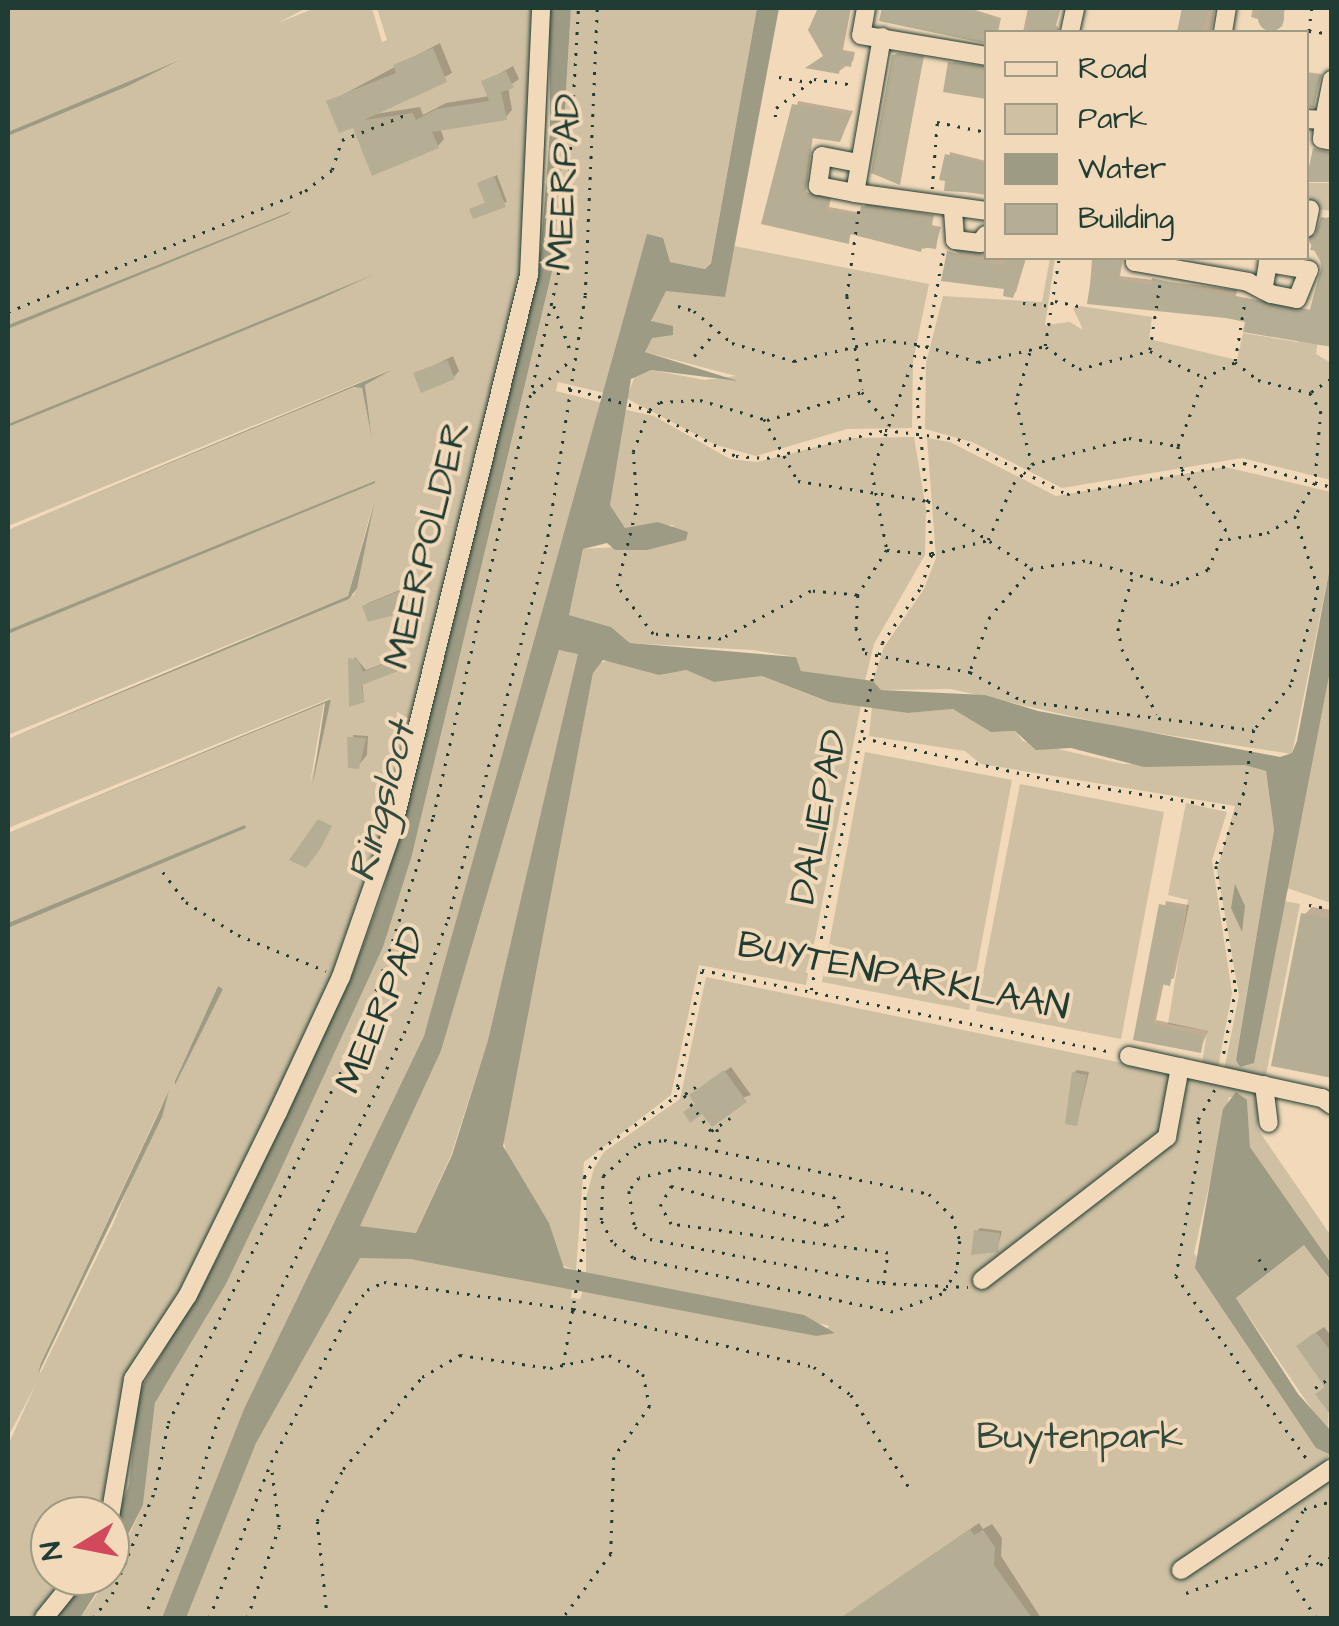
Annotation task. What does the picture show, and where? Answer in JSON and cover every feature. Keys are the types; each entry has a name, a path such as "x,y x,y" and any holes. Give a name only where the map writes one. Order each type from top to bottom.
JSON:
{"street":[{"name":"MEERPOLDER","path":"113,1496 133,1378 188,1295 341,977 392,831 529,275 541,8"},
{"path":"866,8 861,34 984,56"},
{"path":"858,194 859,162 882,37"},
{"path":"1332,80 1315,119 1322,139 1332,140"},
{"path":"859,162 822,156 818,186 953,210"},
{"path":"984,210 960,205 953,210 949,233 980,244 984,238"},
{"path":"1141,260 1162,267 1212,266 1256,286 1297,299 1309,270 1300,262 1268,264 1256,286"},
{"path":"1129,1056 1332,1105"},
{"path":"982,1280 1167,1136 1180,1067"},
{"path":"1264,1086 1270,1124"},
{"path":"1182,1570 1325,1472"},
{"path":"44,1618 62,1596"}],"path":[{"path":"554,304 573,358 532,394 565,244 578,8"},
{"name":"MEERPAD","path":"143,1618 178,1549 218,1419 404,1033 448,919 546,547 591,228 597,8"},
{"path":"1312,8 1309,31 1332,34"},
{"path":"779,77 873,87"},
{"path":"775,117 776,108 809,83"},
{"path":"8,312 305,191 332,170 342,140 408,114"},
{"path":"930,206 936,122 984,132"},
{"path":"858,194 847,296 853,345 862,392 887,423"},
{"path":"932,554 919,433 925,345 949,233"},
{"path":"1045,346 1059,260"},
{"path":"1150,350 1162,267"},
{"path":"970,672 990,617 1032,569 1085,561 1133,578 1186,582 1208,570 1226,539 1222,520 1182,469 1178,446 1204,378 1234,362 1256,286"},
{"path":"1023,303 1078,306"},
{"path":"678,306 694,311 715,332 758,354 794,361 853,345 919,344 978,362 1045,346"},
{"path":"694,356 715,332"},
{"path":"919,344 872,472 887,550 858,596 856,628 865,653 877,660 970,672 1024,702 1157,714 1254,730"},
{"path":"1045,346 1079,368 1150,350 1204,378"},
{"path":"1031,352 1016,402 1032,464"},
{"path":"1226,539 1267,533 1295,516 1315,483 1321,411 1310,393 1258,380 1234,362"},
{"path":"1310,393 1332,378"},
{"path":"568,388 649,410 714,449 756,459 885,430 958,439 1022,476 1068,494 1182,469 1244,463 1332,487"},
{"path":"858,596 811,591 721,639 653,634 617,586 633,527 633,452 649,410 660,402 700,400 764,419 812,412 862,392"},
{"path":"764,419 798,481 810,488 928,501 1032,569"},
{"path":"887,550 932,554 988,540 1032,464 1129,438 1178,446"},
{"path":"1295,516 1318,586 1291,685 1254,730 1248,770 1233,808 1214,879 1236,989 1219,1076 1198,1121 1202,1140 1176,1276 1325,1472"},
{"name":"DALIEPAD","path":"810,991 872,675 921,587 932,554"},
{"path":"1133,578 1118,628 1122,649 1157,714"},
{"path":"861,737 1046,779 1233,808"},
{"path":"163,872 186,902 238,935 341,977"},
{"path":"1309,906 1332,909"},
{"name":"BUYTENPARKLAAN","path":"677,1086 702,970 1129,1056"},
{"path":"677,1086 711,1131 730,1118"},
{"path":"563,1364 582,1266 586,1231 581,1190 589,1164 674,1098 677,1086"},
{"path":"684,1095 698,1086"},
{"path":"716,1128 720,1151"},
{"path":"664,1140 720,1151 929,1194 952,1216 960,1241 948,1287 920,1308 893,1312 633,1258 612,1242 598,1193 614,1160 638,1144 664,1140"},
{"path":"884,1282 888,1253 671,1224 660,1206 671,1186 826,1225 843,1218 835,1198 680,1168 640,1178 629,1190 635,1227 650,1239 884,1282 948,1287 982,1280"},
{"path":"1260,1260 1268,1272"},
{"path":"209,1618 271,1462 367,1290 404,1279 574,1309 829,1374 857,1402 910,1488"},
{"path":"327,1618 317,1520 342,1469 408,1391 460,1355 482,1353 536,1368 621,1358 643,1374 651,1397 614,1456 610,1554 563,1618"},
{"path":"1315,1388 1332,1376"},
{"path":"247,1618 279,1526 271,1462"},
{"path":"1186,1593 1276,1559 1304,1510 1332,1501"},
{"path":"1316,1618 1286,1572 1306,1565 1309,1555 1320,1565 1332,1556"}],"green space":[{"path":"8,8 306,8 278,23 315,8 372,8 382,42 387,40 377,8 549,8 541,248 383,892 353,972 218,1257 158,1357 127,1496 30,1496 30,1596 71,1596 54,1618 8,1618 8,1445 36,1384 8,1437 8,928 246,827 8,923 8,833 324,703 310,784 331,698 8,828 8,739 354,595 373,504 348,596 8,735 8,634 375,482 8,630 8,530 354,387 362,388 372,438 365,385 392,369 8,526 8,427 375,274 8,424 8,329 292,211 8,325 8,136 181,61 8,132","holes":["218,986 223,989 174,1083","163,1102 113,1224 40,1374 41,1363"]},
{"name":"Buytenpark","path":"571,8 757,8 711,262 705,269 670,262 647,235 605,393 558,382 556,391 603,403 442,983 424,1036 319,1253 410,1259 572,1288 571,1298 580,1299 583,1290 816,1336 830,1326 586,1273 586,1198 594,1168 604,1152 680,1099 706,977 1259,1091 1257,1128 1331,1236 1331,1263 1250,1147 1247,1100 1229,1097 1194,1253 1331,1452 1321,1466 1331,1480 1331,1618 80,1618 96,1596 130,1596 130,1533 143,1505 155,1403 226,1284 275,1182 412,855 556,255"},
{"path":"1309,183 1331,183 1331,211 1309,207"},
{"path":"734,246 929,284 913,361 912,428 847,429 756,456 716,445 626,398 636,374 651,370 705,380 736,376 645,352 656,302 666,290 725,296"},
{"path":"1050,260 1055,260 1045,325 1070,322 1083,330 1073,308 1080,306 1152,317 1149,339 1237,360 1243,333 1297,342 1319,335 1316,354 1331,363 1331,480 1242,458 1062,488 972,442 925,429 926,363 943,296 1042,302"},
{"path":"622,409 654,416 730,459 757,462 852,438 914,437 926,509 925,555 874,644 865,681 801,671 796,657 753,650 630,643 611,627 569,615 583,549 634,546 675,525 625,528 610,505"},
{"path":"927,438 950,442 1056,496 1225,467 1331,492 1331,562 1292,754 1123,728 951,689 881,690 873,681 884,647 924,589 936,558"},
{"path":"559,650 579,653 488,1040 451,1155 416,1233 359,1226 441,1051"},
{"path":"616,659 651,673 686,670 714,682 762,676 828,702 861,705 806,985 699,965 671,1095 584,1162 576,1271 557,1263 549,1223 507,1156 503,1138 593,673 598,663"},
{"path":"1331,666 1330,825 1331,903 1287,888"},
{"path":"872,707 908,713 953,709 998,732 1015,731 1023,741 1123,764 1244,765 1266,771 1274,830 1236,1059 1240,1067 1254,1062 1284,901 1300,904 1265,1080 1224,1071 1239,995 1217,870 1235,806 981,764 965,751 869,736"},
{"path":"865,752 1012,780 969,1010 822,982"},
{"path":"1020,784 1164,812 1121,1039 976,1011"},
{"path":"1186,803 1227,812 1212,860 1232,993 1218,1067 1202,1064 1207,1031 1168,1024 1188,900 1168,895"},
{"path":"1305,1244 1331,1282 1328,1433 1236,1298"}],"water":[{"path":"549,8 571,8 556,255 412,855 383,947 275,1182 226,1284 155,1403 143,1505 130,1531 130,1496 125,1496 139,1392 218,1257 353,972 383,892 541,248 550,131"},
{"path":"757,8 779,8 725,297 666,291 651,321 673,326 673,335 652,338 645,352 738,381 651,370 631,379 610,505 625,528 658,522 688,532 686,540 647,550 615,550 607,543 583,549 569,615 611,627 630,643 796,657 801,671 873,681 881,690 985,695 1038,711 1280,757 1292,753 1297,741 1331,562 1331,666 1254,1063 1240,1067 1236,1060 1274,830 1266,771 1244,765 1144,767 1071,748 1036,750 1015,731 991,732 953,709 908,713 829,702 762,676 714,682 686,670 659,675 603,660 593,673 503,1146 549,1223 564,1268 804,1315 835,1333 816,1336 410,1259 360,1258 256,1443 186,1618 162,1618 244,1409 424,1036 647,234 663,238 670,262 705,269 711,263","holes":["559,650 578,654 488,1040 452,1155 416,1233 360,1226 441,1051"]},
{"path":"180,60 128,86 8,136 8,132"},
{"path":"292,211 288,214 8,329 8,325"},
{"path":"375,274 318,300 8,427 8,424"},
{"path":"393,369 365,385 372,439 362,388 354,387 8,530"},
{"path":"375,483 8,634 8,630"},
{"path":"374,504 357,588 349,599 8,739 348,596"},
{"path":"331,699 312,787 325,703 8,833"},
{"path":"245,825 246,828 8,928 8,923"},
{"path":"1235,884 1245,906 1242,932 1231,908"},
{"path":"218,986 223,989 175,1085 175,1081"},
{"path":"169,1091 162,1117 38,1374 41,1363"},
{"path":"1236,1092 1247,1100 1250,1147 1331,1263 1332,1282 1304,1245 1236,1298 1298,1394 1331,1431 1329,1454 1316,1448 1195,1268 1223,1109"},
{"path":"71,1596 94,1596 80,1618 54,1618"}],"building":[{"path":"1266,6 1276,6 1283,13 1283,23 1276,30 1266,30 1259,23 1259,13"},
{"path":"818,8 850,8 841,52 853,54 851,67 840,65 839,74 805,68 823,56 808,30"},
{"path":"882,8 963,8 999,20 997,30 984,30 983,43 879,21"},
{"path":"1030,8 1058,12 1054,30 1026,30"},
{"path":"1182,8 1210,8 1202,30 1177,30"},
{"path":"433,48 447,82 364,120 413,113 416,120 437,109 489,101 481,81 506,71 514,88 501,92 507,120 432,132 439,148 372,176 353,128 339,133 326,101 396,73 393,65"},
{"path":"892,55 923,58 900,185 871,173"},
{"path":"948,62 984,68 984,99 943,92"},
{"path":"1309,75 1320,77 1314,107 1309,107"},
{"path":"792,104 851,114 840,142 812,138 804,194 829,201 827,210 859,215 861,206 932,218 930,228 939,229 936,249 922,247 921,252 850,234 849,244 761,224"},
{"path":"1313,148 1332,153 1332,182 1309,182"},
{"path":"945,154 984,163 984,193 944,191 945,181 939,180"},
{"path":"494,176 506,207 473,219 469,209 485,203 477,183"},
{"path":"1321,217 1332,219 1332,347 1243,332 1245,322 1226,318 1087,304 1094,260 1114,260 1121,264 1118,279 1151,285 1152,278 1309,313 1321,269 1320,251 1310,250"},
{"path":"947,251 1003,266 1004,260 1025,260 1013,298 1003,296 1004,289 941,281"},
{"path":"447,360 455,379 421,393 413,373"},
{"path":"402,590 410,611 368,622 362,606"},
{"path":"348,658 358,660 363,672 394,660 398,671 360,686 365,702 349,707"},
{"path":"347,737 366,738 359,769 348,768"},
{"path":"318,819 332,826 306,868 289,860"},
{"path":"1159,904 1185,909 1170,986 1161,984 1153,1024 1204,1036 1201,1053 1133,1040"},
{"path":"1301,913 1332,919 1332,1078 1271,1066"},
{"path":"724,1070 747,1102 712,1127 702,1114 690,1123 683,1112 695,1104 689,1095"},
{"path":"1072,1072 1087,1075 1077,1126 1065,1124"},
{"path":"974,1230 1000,1233 998,1252 971,1255"},
{"path":"1316,1332 1332,1353 1332,1417 1315,1394 1325,1387 1296,1346"},
{"path":"970,1529 974,1535 983,1530 995,1547 994,1565 1032,1618 840,1618"}],"water label":[{"name":"Ringsloot","path":"383,802"}]}
